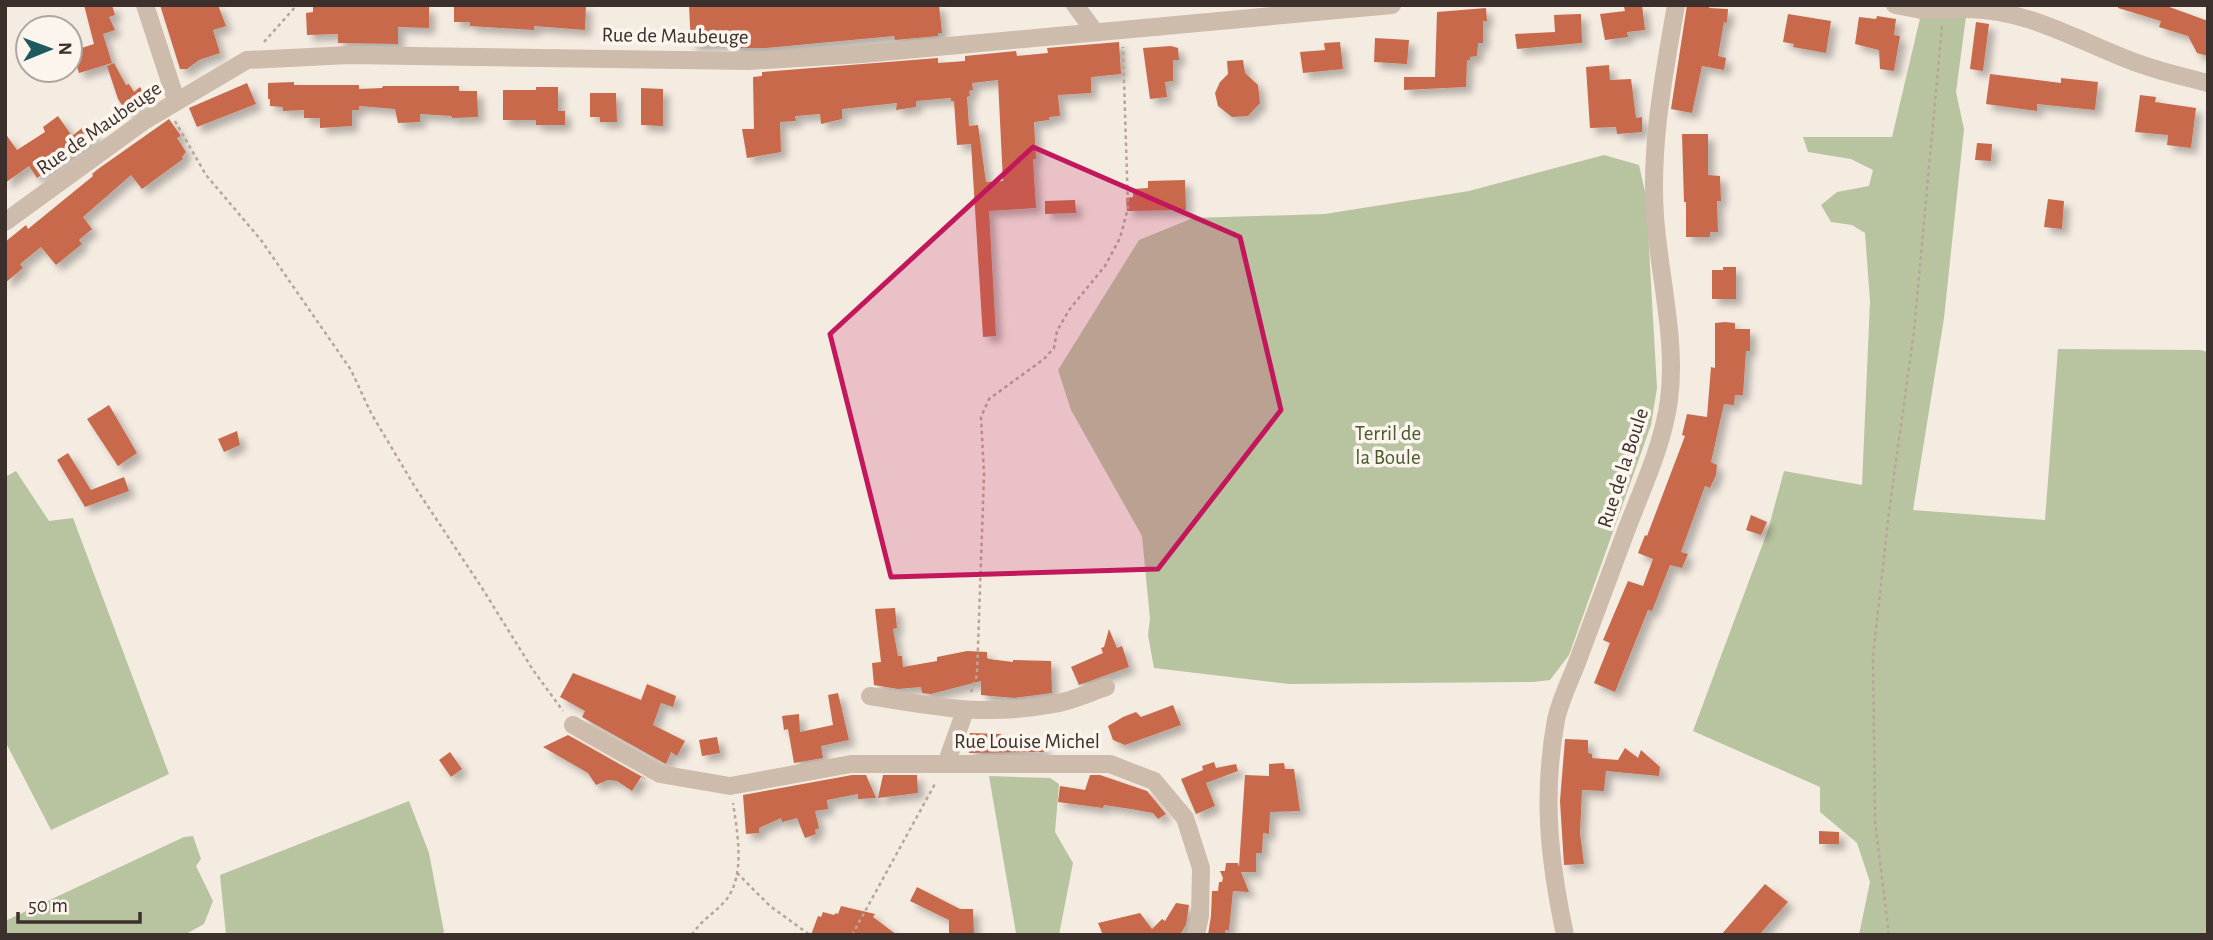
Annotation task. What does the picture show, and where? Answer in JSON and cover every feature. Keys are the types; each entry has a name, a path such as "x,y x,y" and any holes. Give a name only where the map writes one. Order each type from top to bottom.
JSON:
{"street":[{"path":"145,5 171,104"},
{"path":"1075,5 1095,32"},
{"name":"Rue de Maubeuge","path":"5,222 171,104 247,60 349,55 749,61 862,54 1392,5"},
{"name":"Rue de la Boule","path":"1565,935 1552,874 1548,824 1548,776 1557,717 1653,460 1669,399 1670,365 1664,282 1655,216 1654,151 1676,5"},
{"path":"1895,5 1922,10 1990,9 2017,15 2141,64 2208,83"},
{"path":"870,696 965,711 1012,710 1057,704 1106,687"},
{"path":"946,764 965,711"},
{"path":"573,725 660,774 730,786"},
{"name":"Rue Louise Michel","path":"730,786 850,764 1110,764 1154,781 1185,818 1201,868 1200,916 1196,935"}],"path":[{"path":"247,60 297,5"},
{"path":"1889,935 1875,821 1873,656 1888,512 1914,331 1942,24"},
{"path":"965,711 977,675 984,475 981,417 989,399 1044,359 1054,348 1058,331 1069,310 1105,266 1120,238 1128,208 1123,30"},
{"path":"171,104 206,175 261,240 351,370 370,412 409,478 533,670 573,725"},
{"path":"852,935 946,764"},
{"path":"692,935 701,920 715,912 729,896 737,873 737,827 730,786"},
{"path":"737,873 770,906 810,935"}],"highlighted area":[{"path":"1033,147 1240,237 1281,410 1158,569 891,577 830,334"}],"green space":[{"path":"1967,9 1956,92 1964,129 1944,318 1913,510 2045,520 2058,349 2208,352 2208,935 1859,935 1870,882 1857,843 1820,812 1820,787 1693,731 1768,530 1784,471 1862,485 1870,301 1865,233 1852,225 1831,222 1821,205 1837,192 1869,186 1873,170 1851,159 1808,152 1803,137 1892,137 1922,10"},
{"name":"Terril de la Boule","path":"1604,155 1639,165 1646,196 1657,388 1651,425 1569,655 1550,680 1289,684 1154,668 1148,635 1150,619 1142,536 1071,410 1058,370 1139,240 1193,218 1325,214 1469,191"},
{"path":"16,471 49,521 73,518 169,774 51,830 5,741 5,477"},
{"path":"989,776 1050,778 1059,784 1055,832 1073,863 1059,935 1016,933"},
{"path":"409,801 429,853 444,932 438,935 226,935 220,875"},
{"path":"193,836 201,859 196,866 213,901 204,924 184,935 5,935 5,921 184,837"}],"building":[{"path":"84,5 112,5 115,15 109,17 115,30 103,34 112,63 84,71 84,47 94,44"},
{"path":"160,5 218,5 226,26 213,30 220,53 199,60 187,69 180,69"},
{"path":"313,5 429,7 429,28 398,27 398,44 338,43 338,34 307,35 306,13 313,12"},
{"path":"454,5 586,5 585,30 534,26 534,30 470,26 470,22 454,22"},
{"path":"689,5 939,5 942,33 938,33 938,36 895,40 894,36 766,48 732,48 731,44 691,45"},
{"path":"1642,5 1645,30 1627,32 1628,37 1605,40 1600,14 1625,11 1624,7"},
{"path":"1687,5 1710,5 1709,8 1728,9 1718,56 1726,58 1724,70 1702,66 1692,113 1671,109"},
{"path":"2119,5 2164,5 2208,21 2208,56 2197,53 2188,36 2159,27 2161,21 2118,8"},
{"path":"1486,8 1487,21 1483,21 1483,43 1478,43 1477,56 1467,60 1466,87 1404,90 1404,77 1435,77 1437,12"},
{"path":"1581,14 1582,43 1517,49 1515,34 1555,32 1554,15"},
{"path":"1788,14 1831,21 1826,53 1793,47 1794,44 1783,42"},
{"path":"1877,16 1896,19 1894,35 1900,36 1894,71 1880,69 1879,50 1855,44 1859,17 1876,19"},
{"path":"1976,22 1989,24 1983,71 1970,69"},
{"path":"1375,38 1409,40 1407,64 1374,62"},
{"path":"1119,42 1121,74 1091,77 1091,93 1058,95 1060,116 1034,122 1036,208 989,211 996,336 983,337 971,144 957,145 954,101 951,101 951,98 916,101 916,107 896,110 897,103 842,109 842,119 821,124 820,114 795,116 796,121 780,122 781,152 747,158 742,129 754,129 753,77 762,76 762,72 938,58 938,63 965,61 965,56 1016,51 1017,56 1048,53 1047,48","holes":["998,80 1003,181 986,182 978,125 969,126 967,97 970,96 969,91 973,90 972,83"]},
{"path":"1340,42 1343,69 1303,73 1300,52 1325,50 1324,43"},
{"path":"1143,48 1178,48 1179,60 1173,60 1173,81 1165,82 1167,97 1150,99"},
{"path":"1243,60 1245,73 1258,85 1260,103 1248,116 1232,117 1218,106 1215,93 1228,74 1227,61"},
{"path":"114,63 126,85 129,84 134,92 140,87 147,98 127,113 118,99 107,66"},
{"path":"1609,65 1610,80 1631,79 1636,118 1642,117 1642,132 1617,134 1616,127 1590,128 1586,67"},
{"path":"1990,74 2061,83 2061,78 2098,82 2095,110 2037,104 2037,111 1986,104"},
{"path":"294,82 294,85 359,85 359,89 383,86 459,86 459,91 477,91 478,117 452,118 420,114 420,122 398,123 395,109 359,106 359,110 352,110 352,126 320,128 320,118 304,118 304,110 283,111 283,107 270,106 268,83"},
{"path":"247,83 256,104 197,127 189,108"},
{"path":"536,87 558,87 558,111 565,111 565,125 536,125 536,120 503,120 503,90 536,90"},
{"path":"641,88 663,89 663,126 641,125"},
{"path":"590,93 616,93 617,122 600,122 600,117 590,117"},
{"path":"2140,95 2156,97 2155,102 2196,108 2191,148 2167,145 2168,135 2135,132"},
{"path":"58,116 72,136 87,124 96,136 37,178 29,166 5,183 5,133 17,150 45,132 43,127"},
{"path":"169,119 181,136 177,138 186,152 183,159 142,189 131,175 83,217 92,229 79,240 82,244 56,265 41,247 20,264 23,268 5,283 5,242 26,225 28,229 98,169"},
{"path":"1682,134 1708,134 1708,175 1720,176 1721,201 1717,201 1718,232 1710,232 1710,237 1686,237"},
{"path":"1977,143 1992,144 1991,161 1975,160"},
{"path":"1185,180 1186,210 1127,211 1126,198 1133,197 1133,189 1148,188 1148,181"},
{"path":"2048,199 2064,201 2062,229 2044,227"},
{"path":"1075,200 1076,213 1045,214 1045,201"},
{"path":"1723,267 1736,267 1736,299 1712,299 1712,270 1723,270"},
{"path":"1715,323 1735,323 1735,329 1750,329 1750,351 1746,351 1743,395 1735,395 1734,405 1724,404 1711,462 1717,465 1716,475 1710,488 1705,486 1681,552 1688,554 1682,568 1670,565 1652,611 1648,610 1615,692 1594,683 1610,643 1603,640 1628,581 1643,586 1653,559 1638,553 1685,436 1682,435 1687,414 1707,417 1711,367 1715,368"},
{"path":"109,405 137,453 118,466 87,419"},
{"path":"237,431 240,445 224,452 218,439"},
{"path":"68,453 91,490 124,477 129,491 85,507 57,460"},
{"path":"1751,515 1767,522 1761,535 1746,530"},
{"path":"895,608 897,628 893,629 903,667 937,661 937,657 967,651 987,652 989,659 1013,662 1051,661 1052,693 1014,698 981,695 981,681 931,694 922,693 921,687 898,689 874,685 872,663 881,662 875,609"},
{"path":"1109,629 1117,648 1122,646 1129,667 1079,685 1071,667 1103,653 1101,648 1104,647"},
{"path":"573,673 641,700 647,684 676,696 673,707 661,703 653,725 685,741 677,756 671,752 666,764 582,717 585,711 560,697"},
{"path":"838,693 849,740 821,746 823,758 794,763 788,729 784,730 782,716 799,714 800,732 833,725 828,695"},
{"path":"1173,705 1181,725 1125,745 1113,740 1108,726 1123,717 1136,712 1141,717"},
{"path":"970,733 1001,734 1002,741 1044,745 1044,752 969,753"},
{"path":"568,735 646,779 641,777 632,791 617,781 608,780 596,785 588,773 543,747"},
{"path":"717,737 720,753 702,756 699,740"},
{"path":"1565,739 1588,740 1588,753 1592,754 1592,758 1618,760 1625,748 1638,758 1641,750 1660,767 1659,776 1606,771 1604,791 1582,790 1580,833 1584,864 1564,865 1560,801"},
{"path":"450,752 462,769 451,777 439,760"},
{"path":"1214,762 1216,768 1236,764 1238,771 1206,783 1215,806 1196,814 1181,779"},
{"path":"1284,763 1285,769 1294,769 1300,811 1270,812 1269,834 1263,833 1262,853 1256,853 1256,872 1241,872 1249,892 1233,891 1229,930 1225,930 1225,935 1208,935 1212,891 1218,891 1219,882 1222,882 1223,878 1220,871 1225,871 1226,863 1238,863 1239,867 1245,775 1269,776 1269,764"},
{"path":"852,775 866,775 876,798 858,799 858,794 827,800 828,809 815,811 819,828 815,830 816,834 805,838 797,818 782,822 781,818 759,828 759,833 746,834 743,795"},
{"path":"883,775 917,775 918,793 878,798"},
{"path":"1090,775 1100,775 1147,791 1166,814 1158,819 1153,813 1131,809 1058,802 1060,786 1085,790"},
{"path":"1819,831 1839,832 1839,844 1819,844"},
{"path":"1765,884 1788,902 1759,935 1721,935"},
{"path":"917,887 960,909 973,909 974,934 949,935 949,920 910,901"},
{"path":"1176,903 1189,905 1186,925 1181,933 1183,935 1103,935 1098,923 1140,913 1152,929 1162,919 1165,921"},
{"path":"841,906 875,914 873,917 897,935 811,935 818,916 821,917 823,912 838,914"}]}
